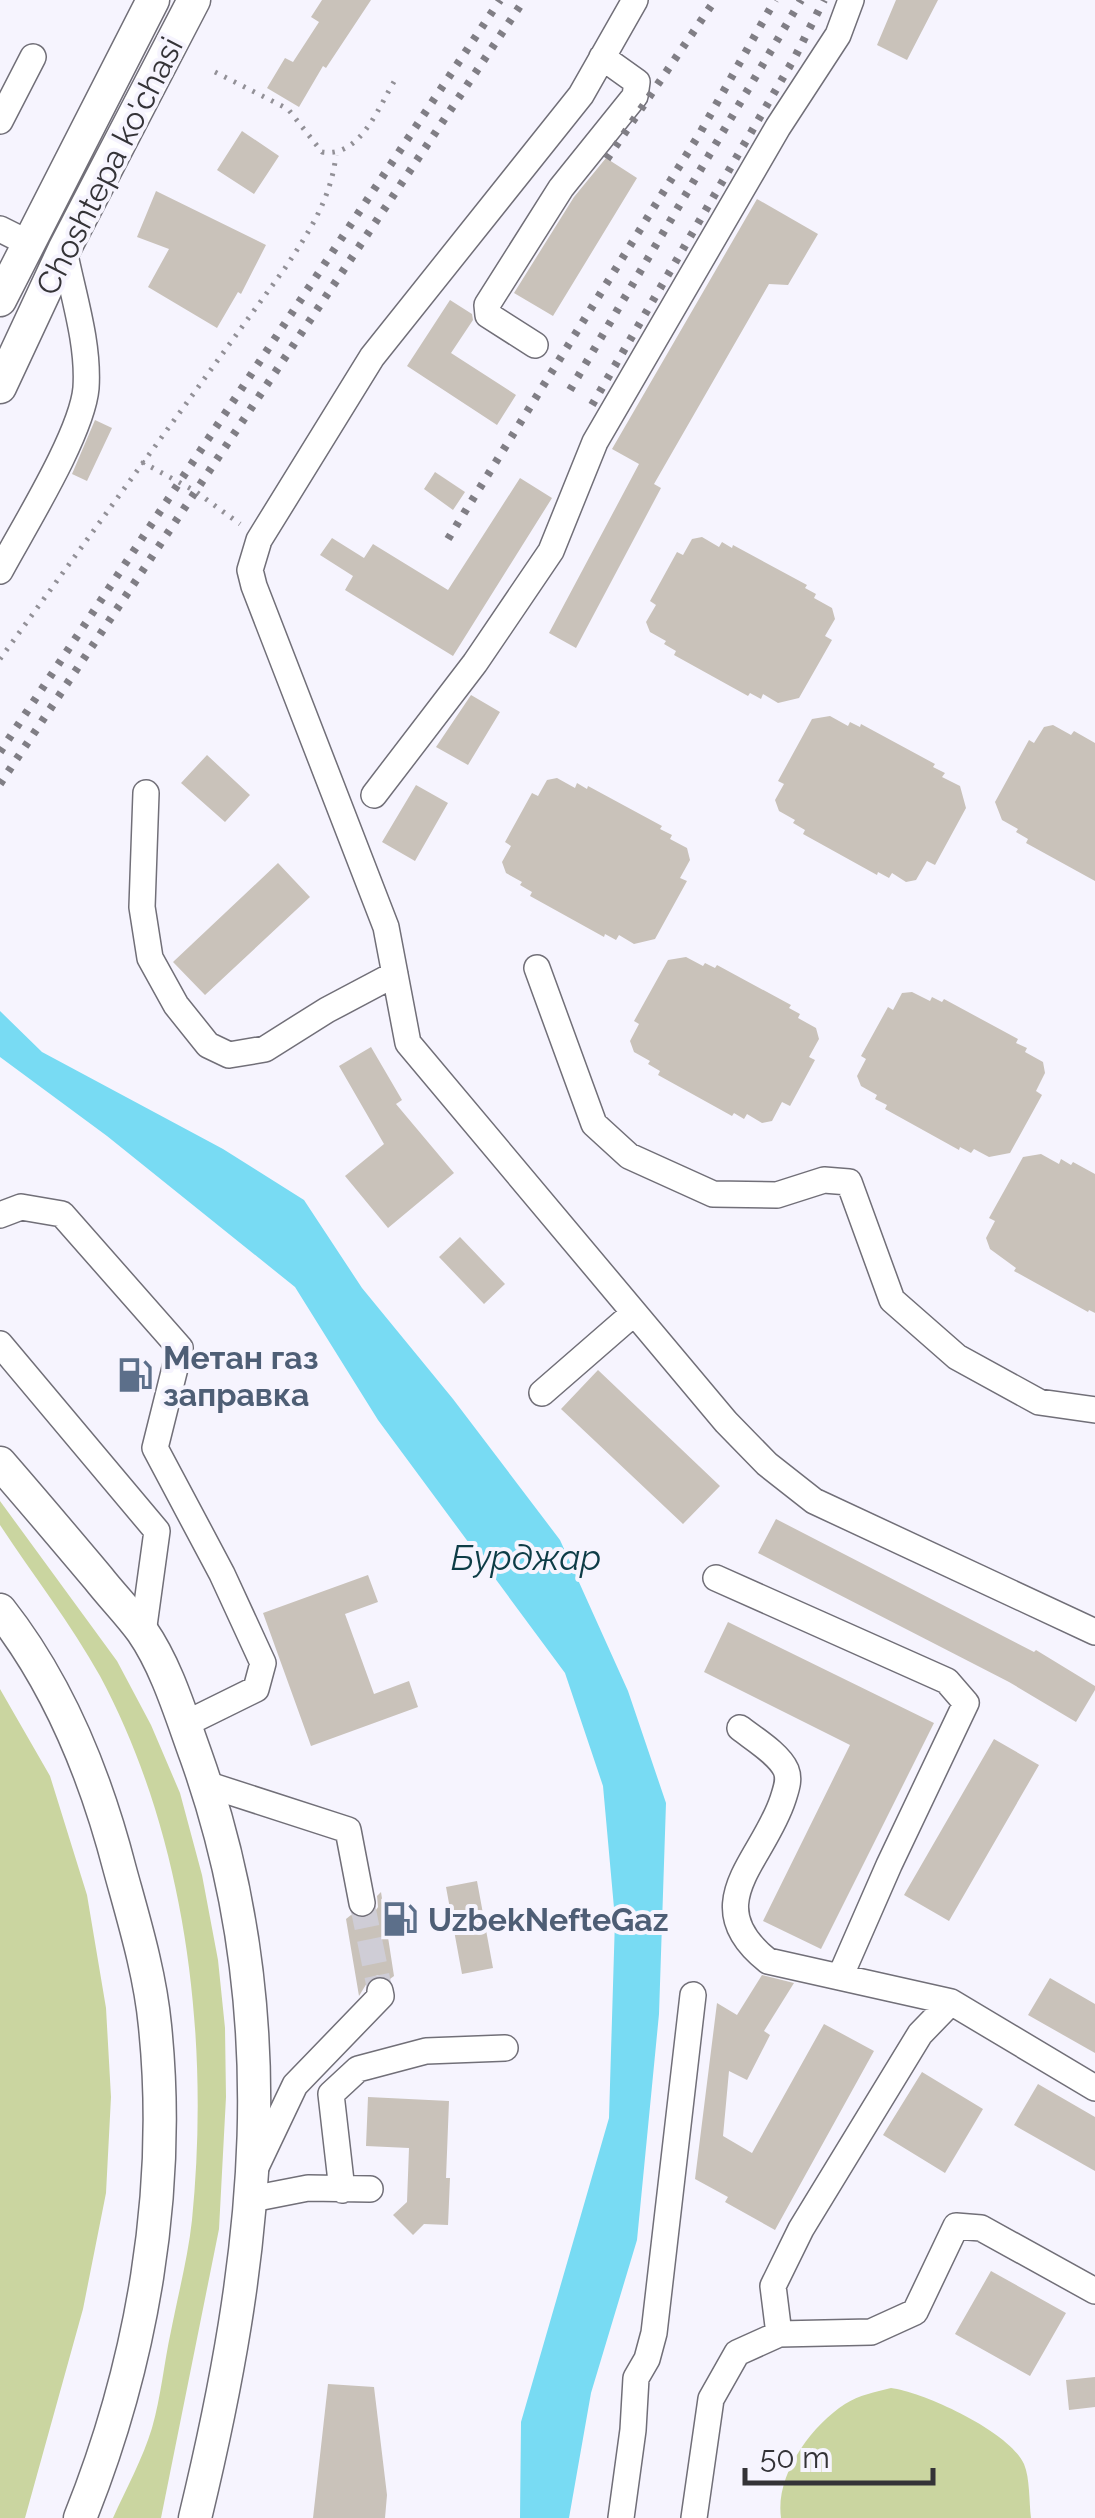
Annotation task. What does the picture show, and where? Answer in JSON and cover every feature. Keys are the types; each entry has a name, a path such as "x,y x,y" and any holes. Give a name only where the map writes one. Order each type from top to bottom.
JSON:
{"main road":[{"name":"Choshtepa ko'chasi","path":"0,300 14,236 153,0"},
{"name":"Choshtepa ko'chasi","path":"0,387 64,250 194,0"},
{"path":"0,1436 78,1528 143,1633 185,1724 227,1862 252,2013 256,2092 253,2184 213,2445 208,2518"},
{"path":"0,1463 143,1633"},
{"path":"0,1610 42,1670 97,1787 142,1953 156,2025 158,2167 152,2240 136,2337 114,2425 80,2518"},
{"path":"195,2518 213,2445"}],"street":[{"path":"634,0 581,95 372,357 259,540 250,570 254,586 386,927 408,1043 745,1444 814,1501 1095,1632"},
{"path":"374,795 475,662 551,552 595,442 778,127 838,34 851,0"},
{"path":"534,345 488,315 487,305 560,188 635,96 637,82 602,57"},
{"path":"0,122 34,58"},
{"path":"0,572 66,446 86,391 83,343 64,250"},
{"path":"146,793 142,907 150,958 176,1005 208,1045 229,1055 265,1049 326,1010 395,974"},
{"path":"536,968 594,1124 629,1156 713,1194 778,1195 824,1180 849,1182 892,1300 957,1357 1039,1402 1095,1410"},
{"path":"0,1215 22,1207 62,1214 180,1348 155,1448 222,1574 263,1663 256,1689 185,1724"},
{"path":"542,1393 634,1313"},
{"path":"0,1344 157,1531 143,1633"},
{"path":"716,1578 948,1681 966,1703 840,1977"},
{"path":"740,1728 785,1766 788,1782 779,1810 742,1877 734,1907 747,1944 768,1961 951,2002 1095,2088"},
{"path":"206,1784 348,1830 362,1902"},
{"path":"370,2189 253,2184 294,2085 381,1996 380,1991"},
{"path":"620,2518 636,2378 654,2333 693,1995"},
{"path":"779,2334 773,2286 802,2229 920,2034 951,2002"},
{"path":"342,2190 331,2094 358,2069 426,2051 505,2048"},
{"path":"694,2518 711,2399 737,2354 779,2334 870,2332 916,2312 956,2226 981,2228 1095,2291"}],"path":[{"path":"214,72 288,109 322,152 336,155 350,148 363,134 395,80"},
{"path":"0,659 69,569 308,234 333,179 336,155"},
{"path":"142,462 219,506 259,540"}],"green space":[{"path":"0,1501 117,1661 151,1725 180,1793 202,1875 218,1960 225,2028 226,2097 219,2229 161,2518 113,2518 152,2428 192,2220 197,2082 194,2011 185,1941 154,1804 130,1739 89,1657 0,1525"},
{"path":"0,1689 50,1776 87,1895 106,2008 111,2097 106,2193 83,2309 25,2518 0,2518"},
{"path":"891,2388 924,2397 965,2416 1016,2452 1026,2470 1031,2518 781,2518 784,2485 808,2438 845,2404"}],"water":[{"name":"Бурджар","path":"0,1011 42,1052 223,1149 304,1200 362,1288 560,1540 628,1691 666,1803 659,2014 637,2240 591,2393 569,2518 520,2518 521,2422 609,2118 615,1919 603,1786 565,1673 378,1420 295,1287 107,1136 0,1057"}],"building":[{"path":"322,0 371,0 299,107 267,88 285,58 293,62 319,22 311,17"},
{"path":"896,0 938,0 907,60 877,45"},
{"path":"242,131 279,156 254,194 217,170"},
{"path":"606,158 637,178 553,316 514,293 574,197"},
{"path":"156,191 266,245 241,294 238,292 217,328 148,287 169,249 137,237"},
{"path":"757,199 818,234 788,285 769,284 654,484 661,488 576,648 549,633 639,464 612,449"},
{"path":"450,300 472,314 473,320 451,353 516,395 497,425 407,366"},
{"path":"95,420 112,428 87,481 72,474"},
{"path":"435,472 465,492 453,510 424,489"},
{"path":"520,478 552,498 453,656 345,590 353,576 320,555 332,538 364,558 373,544 448,590"},
{"path":"702,537 719,547 722,542 732,548 733,545 807,585 805,588 816,594 814,598 832,608 835,619 825,636 832,640 799,698 778,703 763,694 761,699 750,693 748,696 674,655 676,651 664,644 666,641 650,632 646,622 656,605 650,601 677,552 683,555 692,539"},
{"path":"471,695 500,712 468,765 436,747"},
{"path":"830,716 848,726 850,722 860,727 861,724 935,764 933,767 945,773 942,777 960,786 966,808 935,865 927,861 916,880 906,882 892,873 889,878 878,872 877,875 803,834 805,830 793,823 795,820 779,811 775,800 784,784 778,781 812,719"},
{"path":"1053,725 1095,743 1095,881 1026,843 1028,839 1016,832 1018,829 1002,820 995,802 1029,740 1034,743 1044,727"},
{"path":"207,755 250,795 225,822 181,783"},
{"path":"557,778 575,788 577,783 587,789 588,786 662,826 660,829 672,835 670,839 687,848 690,860 680,878 687,881 655,939 634,944 619,935 616,940 605,934 604,937 530,896 532,892 520,885 522,882 506,873 502,862 511,846 505,842 532,793 538,796 547,780"},
{"path":"416,785 448,803 415,861 382,842"},
{"path":"278,863 310,897 205,995 173,962"},
{"path":"686,957 703,966 717,965 791,1005 789,1008 800,1014 798,1018 816,1028 819,1039 809,1057 815,1060 790,1106 782,1102 772,1121 762,1123 747,1114 744,1119 734,1113 732,1116 658,1075 660,1071 648,1064 650,1061 634,1052 630,1041 639,1024 634,1021 668,960"},
{"path":"912,992 930,1001 932,997 942,1002 944,999 1018,1039 1016,1043 1027,1048 1025,1052 1043,1062 1045,1073 1036,1091 1042,1095 1010,1153 989,1157 974,1149 971,1153 960,1147 959,1150 885,1109 887,1105 875,1099 877,1095 861,1086 857,1076 866,1059 861,1056 888,1007 893,1010 902,993"},
{"path":"371,1047 402,1100 396,1104 454,1173 388,1228 345,1176 384,1144 339,1066"},
{"path":"1041,1154 1059,1164 1061,1159 1071,1165 1073,1162 1095,1174 1095,1313 1014,1271 1016,1268 990,1249 986,1238 995,1221 989,1218 1023,1157"},
{"path":"460,1237 505,1284 484,1304 439,1257"},
{"path":"598,1370 720,1486 683,1524 561,1409"},
{"path":"776,1519 1036,1650 1095,1686 1076,1722 1009,1682 758,1553"},
{"path":"368,1575 378,1602 345,1614 374,1694 409,1681 418,1707 311,1746 263,1613"},
{"path":"728,1622 934,1723 821,1949 763,1921 850,1745 704,1672"},
{"path":"994,1739 1039,1765 949,1921 904,1895"},
{"path":"477,1881 493,1968 462,1974 446,1887"},
{"path":"381,1892 394,1976 370,1978 359,1996 346,1919 351,1915 364,1919 372,1916"},
{"path":"762,1975 794,1983 764,2031 770,2035 747,2080 729,2071 723,2136 752,2153 824,2024 874,2051 775,2230 725,2202 728,2197 695,2179 717,2003 737,2015"},
{"path":"1050,1978 1095,2004 1095,2053 1028,2015"},
{"path":"922,2072 983,2109 945,2173 883,2135"},
{"path":"1038,2084 1095,2117 1095,2171 1014,2125"},
{"path":"368,2097 449,2101 448,2225 424,2224 413,2235 393,2215 407,2202 409,2148 366,2146"},
{"path":"991,2271 1066,2313 1030,2376 955,2334"},
{"path":"1095,2377 1095,2407 1069,2410 1066,2380"},
{"path":"328,2384 374,2387 387,2495 385,2518 313,2518"}],"tunnel":[{"path":"362,1903 380,1991"}],"railway":[{"path":"0,752 500,0"},
{"path":"0,784 524,0"},
{"path":"607,159 715,0"},
{"path":"448,539 700,133 775,0"},
{"path":"570,390 801,0"},
{"path":"592,405 795,57 824,0"}],"place":[{"name":"Метан газ заправка","path":"135,1375"},
{"name":"UzbekNefteGaz","path":"400,1919"}]}
